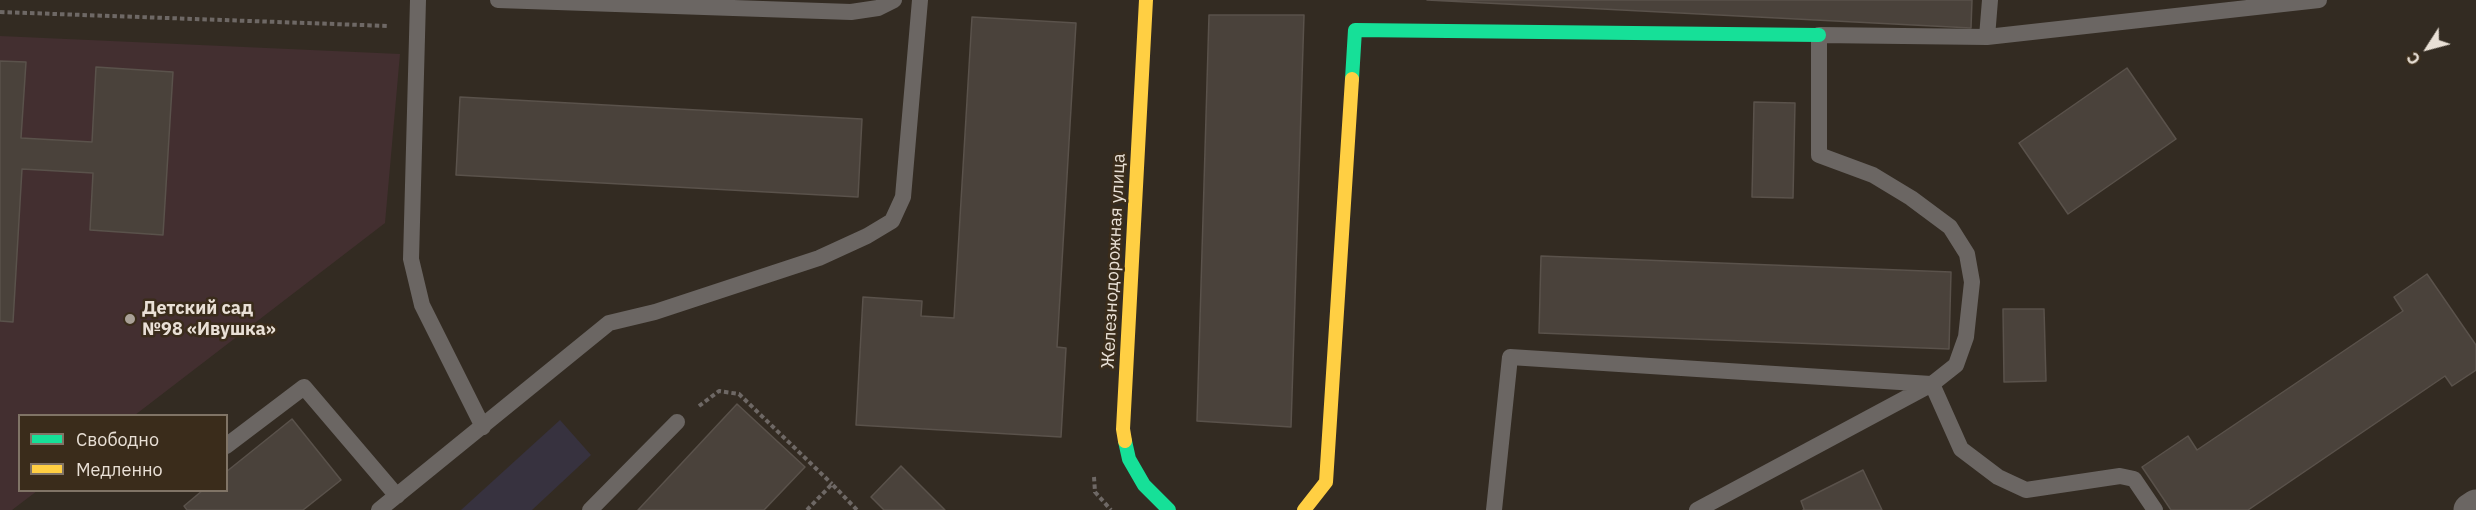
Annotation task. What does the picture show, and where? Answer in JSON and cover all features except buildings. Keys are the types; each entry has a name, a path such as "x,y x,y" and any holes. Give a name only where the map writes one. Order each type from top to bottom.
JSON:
{"street":[{"name":"Железнодорожная улица","path":"1146,0 1123,429 1129,459 1144,485 1168,510"},
{"path":"1304,510 1326,482 1355,30 1819,35"},
{"path":"2470,510 2476,506"}],"lane":[{"path":"418,0 411,259 422,305 483,427"},
{"path":"498,0 851,12 878,8 894,0"},
{"path":"380,510 609,323 655,312 819,258 867,236 892,221 903,197 920,0"},
{"path":"1987,37 1990,0"},
{"path":"1697,510 1932,384 1956,365 1966,337 1972,282 1966,254 1950,227 1911,198 1873,175 1819,155 1819,35 1987,37 2319,0"},
{"path":"1494,510 1510,357 1932,384"},
{"path":"1932,384 1961,450 1998,477 2026,490 2120,476 2134,479 2155,510"},
{"path":"228,445 304,387 397,496"},
{"path":"590,510 677,422"}],"path":[{"path":"0,12 418,27"},
{"path":"677,422 719,391 738,394 857,510"},
{"path":"807,510 832,484"}],"shaded area":[{"name":"Детский сад №98 «Ивушка»","path":"0,36 400,54 385,223 136,414 18,414 18,492 36,492 12,510 0,510"},
{"path":"560,420 591,455 532,510 461,510"}],"traffic: fast":[{"path":"1352,79 1355,30 1819,35"},
{"path":"1125,441 1129,459 1144,485 1169,510"}],"traffic: slow":[{"path":"1125,441 1123,429 1146,0"},
{"path":"1304,510 1326,482 1352,79"}],"place":[{"name":"Детский сад №98 «Ивушка»","path":"130,319"}]}
